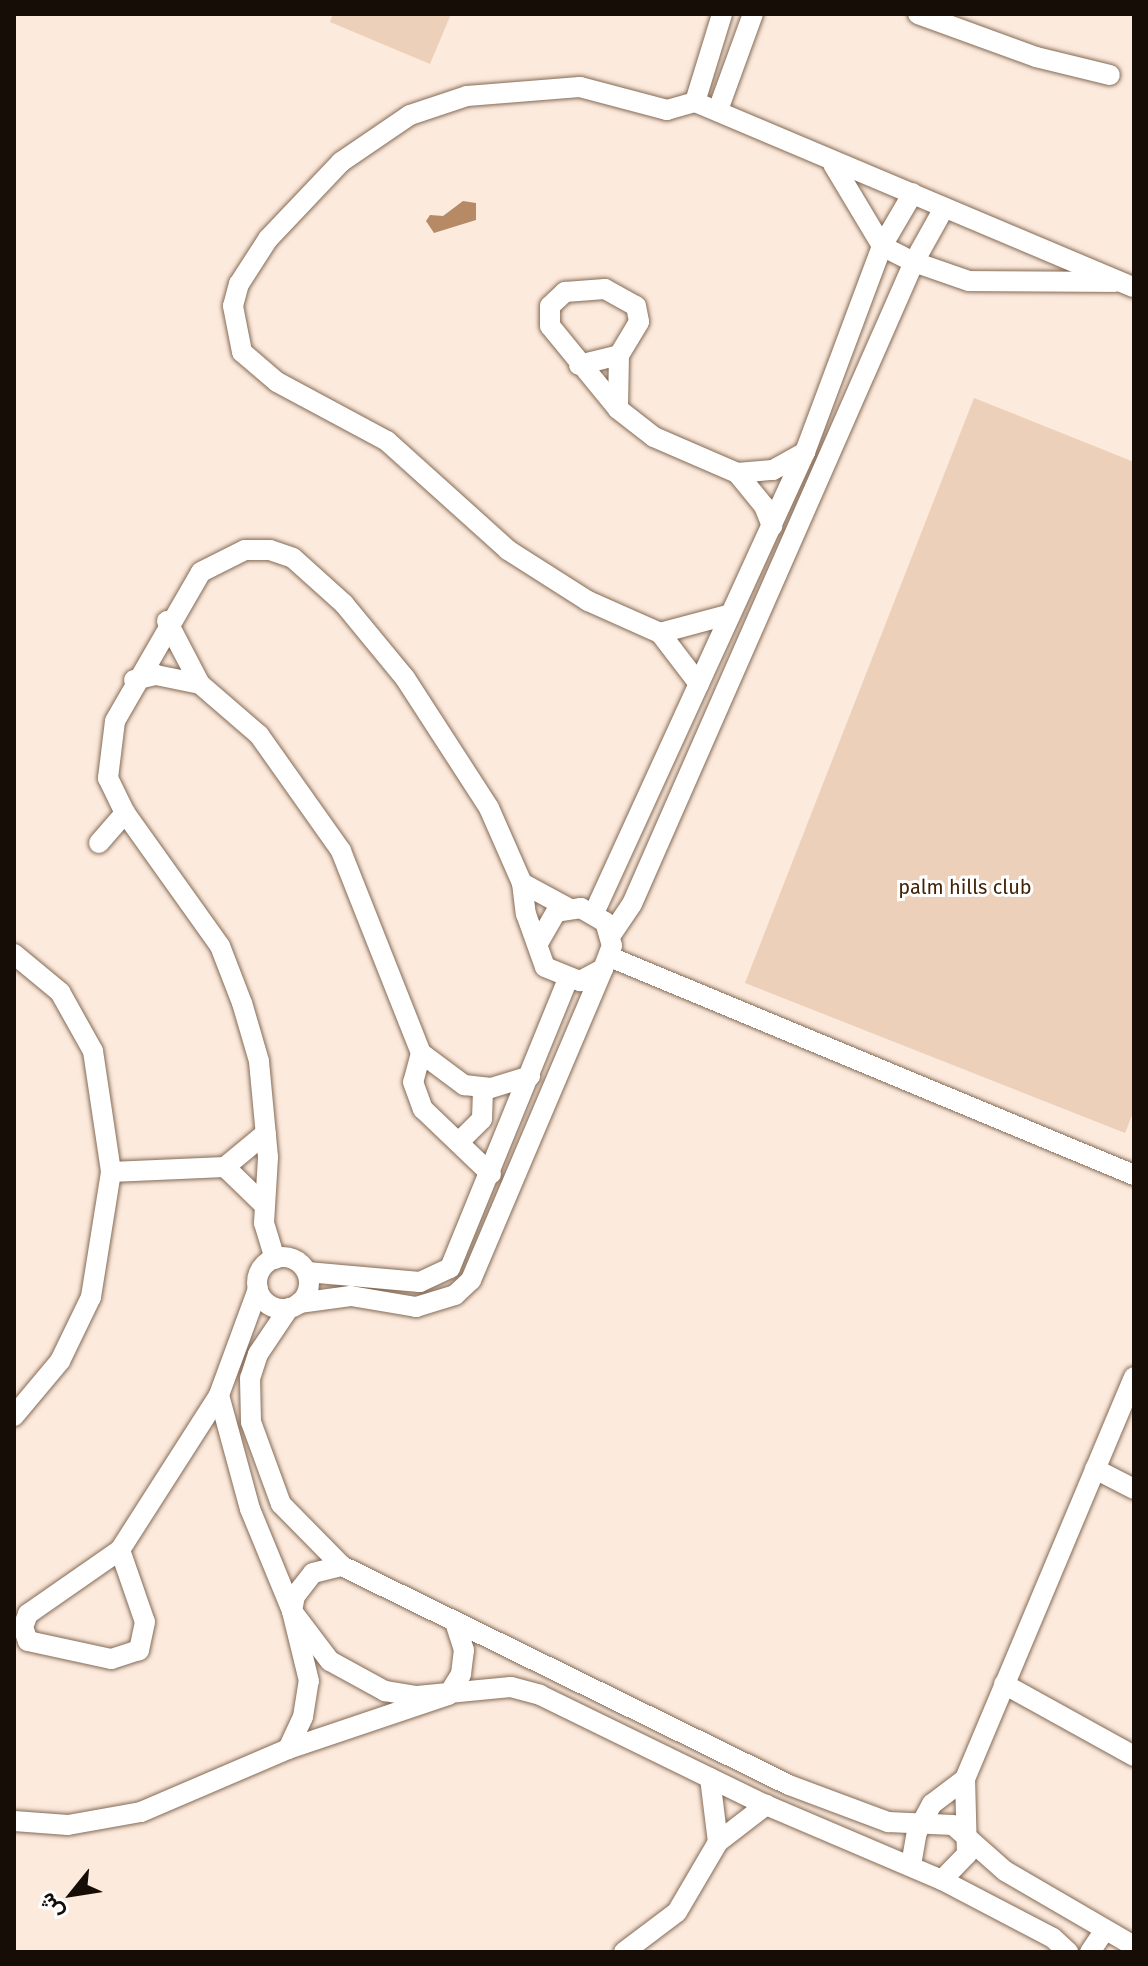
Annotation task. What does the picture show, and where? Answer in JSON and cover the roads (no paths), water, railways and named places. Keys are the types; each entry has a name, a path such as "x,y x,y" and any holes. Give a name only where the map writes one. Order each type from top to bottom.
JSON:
{"street":[{"path":"695,102 722,14"},
{"path":"718,110 753,14"},
{"path":"918,14 1036,57 1110,75"},
{"path":"699,684 660,633 588,601 508,550 387,441 257,370 238,341 233,306 261,250 302,198 341,162 424,109 467,96 580,87 667,110 695,102 718,110 833,164 913,193 1127,284"},
{"path":"833,164 882,246 914,262 969,281 1127,284"},
{"path":"594,913 805,452 882,246 913,193"},
{"path":"258,1289 270,1305 294,1306 351,1296 416,1307 455,1295 471,1280 606,963 611,935 632,904 914,262 944,208"},
{"path":"618,409 619,355 639,322 636,306 605,289 578,289 556,297 549,315 579,365 618,409 654,437 737,473 764,506 772,526"},
{"path":"579,365 619,355"},
{"path":"737,473 773,470 805,452"},
{"path":"275,1259 263,1204 266,1133 259,1061 220,946 125,813 108,778 106,759 134,680 167,621 201,572 221,557 245,550 293,558 344,604 405,678 489,808 522,883 545,967 567,981"},
{"path":"660,633 731,614"},
{"path":"167,621 200,684 259,735 341,851 421,1053 440,1072 483,1088 530,1076"},
{"path":"134,680 156,675 200,684"},
{"path":"99,843 125,813"},
{"path":"522,883 568,908 594,913 611,935"},
{"path":"538,943 546,920 568,908"},
{"path":"14,954 60,992 93,1051 111,1172 91,1297 60,1361 14,1416"},
{"path":"307,1272 420,1282 437,1278 459,1253 567,981 606,963 1134,1175"},
{"path":"421,1053 415,1067 416,1096 491,1174"},
{"path":"460,1141 482,1119 483,1088"},
{"path":"111,1172 225,1167 266,1133"},
{"path":"225,1167 263,1204"},
{"path":"120,1550 145,1622 139,1650 111,1659 28,1641 23,1627 28,1614 120,1550 219,1395 258,1289 263,1267 275,1259 297,1261 307,1272 308,1289 258,1354 250,1378 251,1422 281,1504 342,1566 456,1626 789,1785 868,1817 953,1825 969,1842 1104,1931 1134,1946"},
{"path":"942,1880 962,1865 969,1842 965,1779 1134,1377"},
{"path":"219,1395 240,1481 292,1611 309,1681 303,1717 288,1749"},
{"path":"1095,1469 1134,1489"},
{"path":"292,1611 302,1583 342,1566"},
{"path":"292,1611 308,1638 356,1679 385,1691 448,1695 511,1687 540,1695 766,1805 942,1880 1053,1938 1068,1952"},
{"path":"14,1821 68,1825 141,1812 288,1749 448,1695 461,1674 464,1650 456,1626"},
{"path":"1004,1684 1134,1756"},
{"path":"710,1778 718,1842"},
{"path":"911,1865 921,1822 932,1804 965,1779"},
{"path":"624,1952 677,1912 718,1842 766,1805"},
{"path":"1090,1952 1104,1931"}],"park label":[{"name":"palm hills club","path":"965,887"}]}
